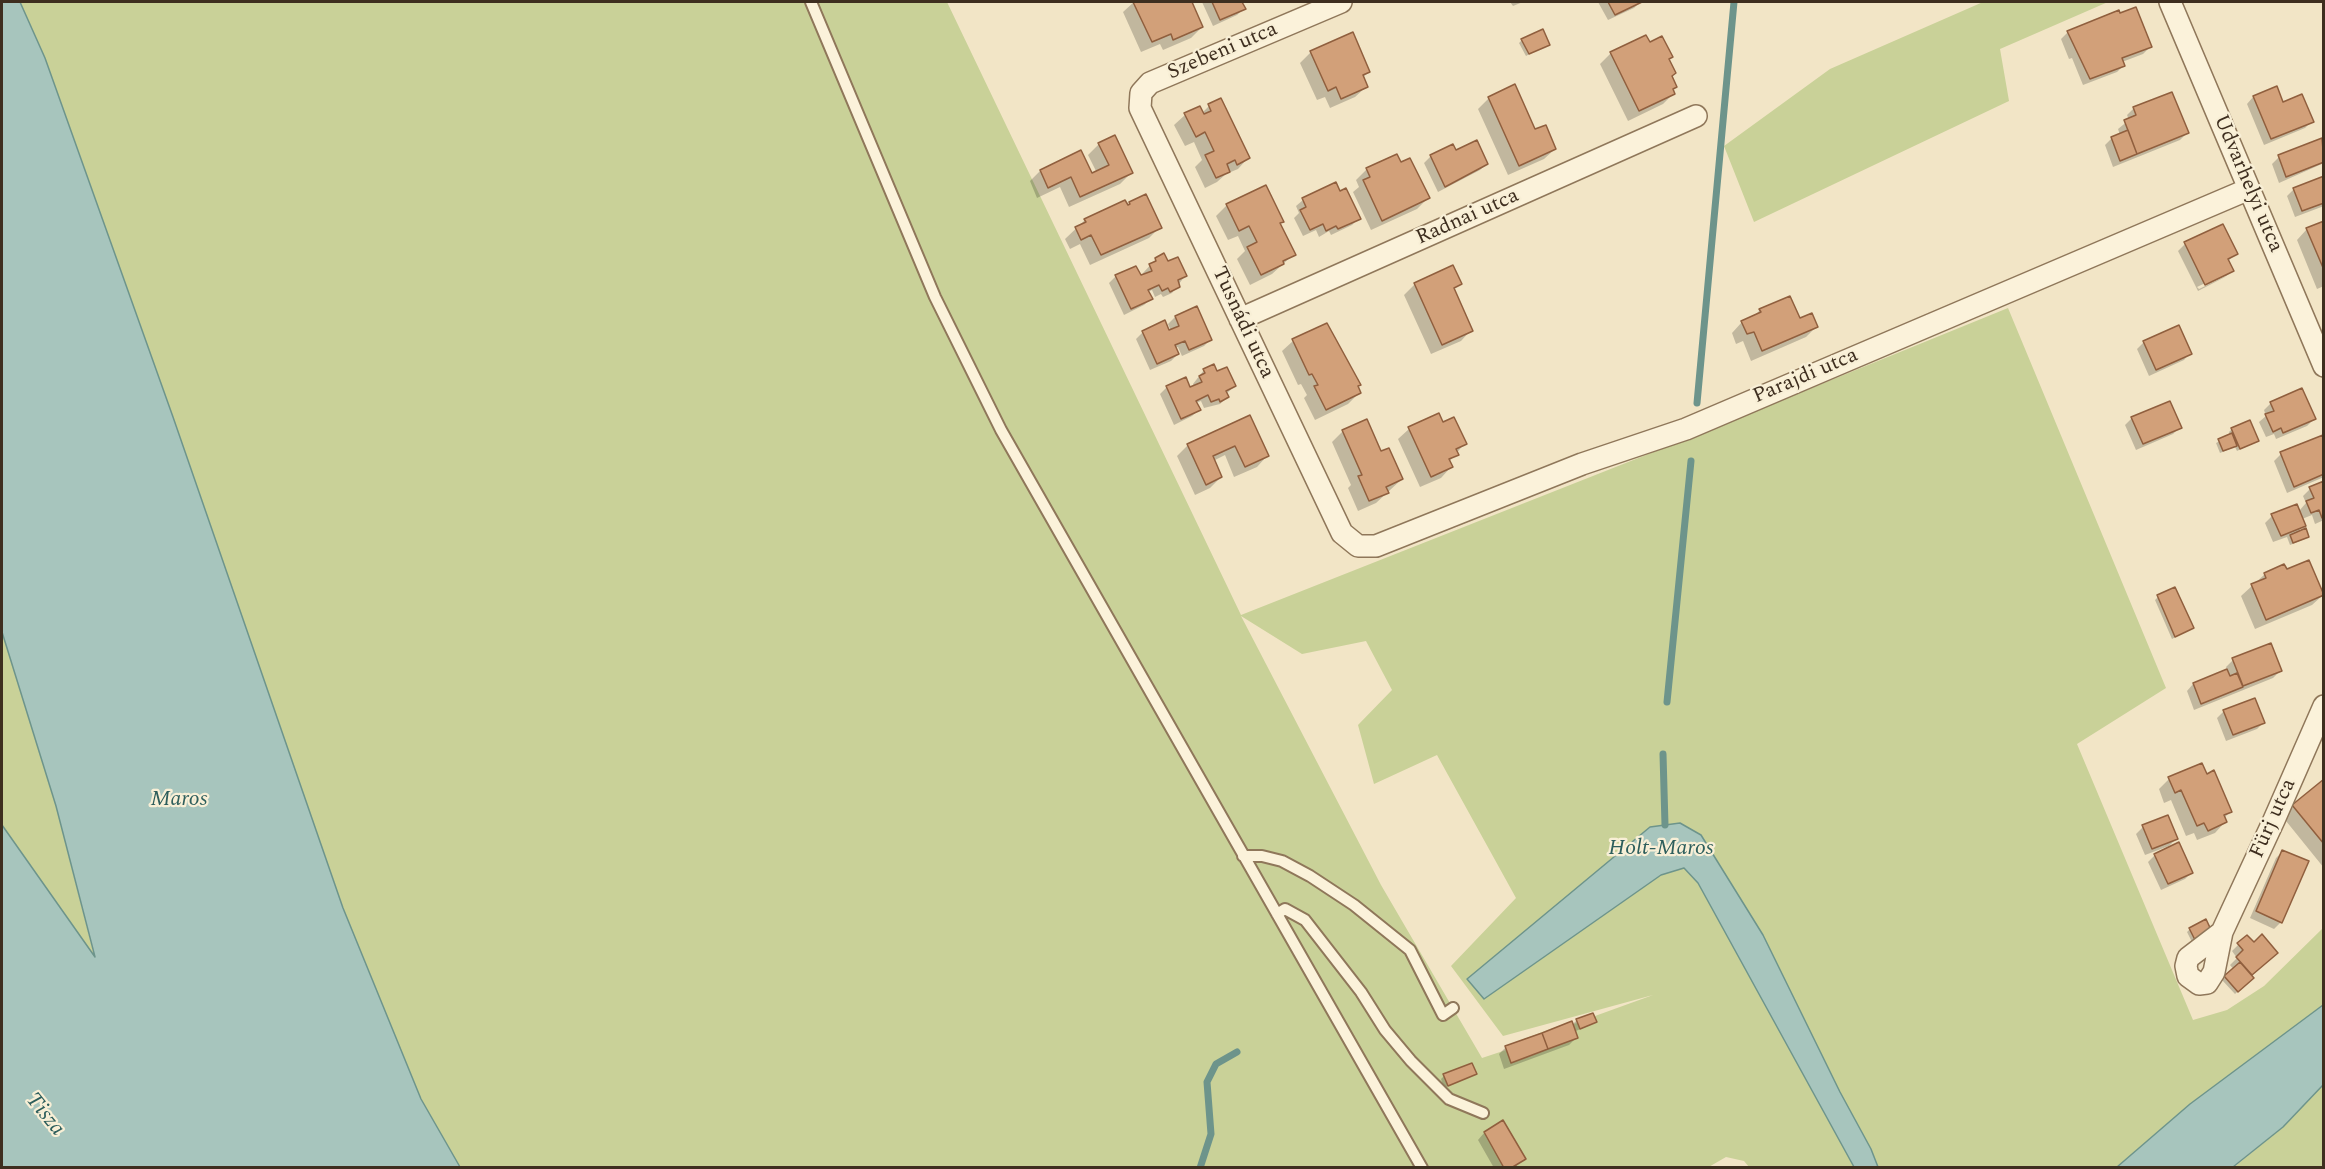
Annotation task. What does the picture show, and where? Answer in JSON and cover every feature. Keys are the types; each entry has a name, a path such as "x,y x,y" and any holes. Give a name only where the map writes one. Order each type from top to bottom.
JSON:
{"street":[{"name":"Szebeni utca","path":"1141,93 1150,83 1341,2"},
{"name":"Udvarhelyi utca","path":"2170,2 2324,366"},
{"name":"Tusnádi utca","path":"1141,93 1140,108 1342,533 1358,546"},
{"name":"Radnai utca","path":"1240,320 1696,116"},
{"name":"Parajdi utca","path":"1358,546 1376,546 1582,464 1686,429 2249,189"},
{"name":"Fürj utca","path":"2222,932 2324,706"}],"lane":[{"path":"811,2 935,297 1001,430 1422,1167"},
{"path":"1243,856 1262,856 1282,861 1354,904 1410,950 1443,1015 1454,1008"},
{"path":"1277,914 1285,909 1305,920 1361,992 1385,1030 1411,1061 1449,1098 1483,1113"}],"green space":[{"path":"20,2 947,2 1241,615 1684,440 2008,308 2166,688 2077,744 2193,1020 2227,1010 2264,986 2323,928 2323,1005 2190,1104 2117,1167 1878,1167 1763,935 1701,835 1468,980 1484,999 1661,875 1684,868 1698,883 1854,1167 1749,1167 1744,1161 1726,1157 1707,1168 460,1167 421,1099 343,908 173,417 45,58","holes":["1241,616 1302,654 1366,641 1392,690 1358,725 1374,784 1437,755 1516,898 1451,966 1503,1036 1653,995 1595,1016 1593,1013 1576,1019 1577,1023 1573,1024 1572,1021 1505,1046 1506,1050 1482,1058 1381,885"]},
{"path":"1983,2 2108,2 2000,49 2009,101 1754,222 1724,146 1830,69"},
{"path":"2,632 56,806 95,959 2,825"},
{"path":"2323,1085 2323,1167 2233,1168 2283,1127"}],"water":[{"name":"Maros","path":"2,2 20,2 45,58 173,417 343,908 421,1099 460,1167 2,1167 2,825 95,957 56,806 2,632"},
{"name":"Holt-Maros","path":"1680,823 1701,835 1763,935 1878,1167 1854,1167 1698,883 1684,868 1661,875 1484,999 1467,979 1650,827"},
{"path":"2323,1005 2323,1085 2283,1127 2233,1167 2117,1167 2190,1104"}],"building":[{"path":"1133,2 1192,2 1203,27 1173,40 1171,34 1152,42"},
{"path":"1212,2 1242,2 1246,9 1220,20"},
{"path":"1608,2 1642,2 1615,15"},
{"path":"2136,7 2152,47 2122,58 2125,66 2090,79 2067,31 2119,10 2120,13"},
{"path":"1543,29 1550,45 1529,54 1521,39"},
{"path":"1353,32 1370,72 1363,75 1368,87 1341,99 1336,87 1328,91 1310,51"},
{"path":"1646,35 1650,42 1662,36 1673,57 1669,59 1676,73 1672,76 1677,87 1673,89 1675,94 1639,111 1610,52"},
{"path":"1515,84 1535,129 1546,125 1556,149 1519,166 1488,97"},
{"path":"2277,86 2283,102 2302,94 2314,122 2271,139 2253,96"},
{"path":"2172,92 2189,133 2137,154 2124,120 2136,115 2133,107"},
{"path":"1221,98 1250,158 1237,165 1235,160 1227,164 1230,172 1216,178 1205,155 1214,151 1205,132 1196,137 1184,113 1200,106 1204,114 1211,111 1208,104"},
{"path":"2128,130 2137,154 2120,161 2111,137"},
{"path":"1115,135 1133,173 1080,197 1071,177 1048,188 1040,170 1081,150 1092,173 1109,165 1098,143"},
{"path":"2322,138 2324,162 2286,177 2278,155"},
{"path":"1477,140 1488,164 1445,187 1430,155 1453,144 1456,150"},
{"path":"1397,154 1401,162 1410,158 1430,198 1382,221 1363,180 1370,177 1366,168"},
{"path":"2324,176 2324,203 2302,211 2293,188"},
{"path":"1336,182 1340,191 1346,188 1361,219 1338,229 1336,226 1326,231 1323,224 1310,230 1300,210 1306,207 1302,198"},
{"path":"1266,185 1284,222 1280,223 1296,255 1283,261 1284,264 1261,275 1247,247 1257,242 1249,226 1239,231 1226,204"},
{"path":"1146,194 1162,228 1101,255 1091,235 1081,240 1075,227 1086,222 1084,219 1125,200 1128,205 1129,202"},
{"path":"2324,221 2324,270 2306,228"},
{"path":"2223,224 2238,254 2228,259 2234,271 2205,285 2184,242"},
{"path":"1164,253 1168,261 1178,257 1187,276 1178,280 1180,287 1170,292 1168,288 1162,291 1159,285 1148,290 1153,299 1131,309 1115,275 1136,266 1141,275 1152,271 1149,264"},
{"path":"1453,265 1462,284 1454,288 1473,331 1442,345 1414,283"},
{"path":"1790,296 1800,318 1812,313 1818,327 1762,351 1754,332 1747,334 1741,321 1761,312 1759,309"},
{"path":"1197,306 1212,340 1189,350 1185,341 1175,345 1179,354 1157,364 1142,331 1165,320 1169,330 1179,326 1175,316"},
{"path":"1327,323 1361,385 1358,386 1361,393 1326,410 1314,386 1318,385 1312,374 1309,375 1292,339"},
{"path":"2179,325 2192,354 2156,370 2143,341"},
{"path":"1214,364 1217,371 1227,367 1236,386 1226,391 1229,397 1220,402 1219,399 1211,402 1208,395 1196,401 1201,410 1181,419 1166,386 1186,377 1190,387 1202,382 1199,376 1205,373 1203,369"},
{"path":"2302,388 2316,419 2283,433 2281,428 2273,432 2265,414 2274,411 2270,402"},
{"path":"2170,401 2182,428 2143,444 2131,417"},
{"path":"1439,413 1443,422 1454,417 1467,444 1456,449 1459,455 1449,459 1453,467 1431,477 1408,427"},
{"path":"1250,415 1269,456 1245,467 1235,446 1213,456 1222,477 1206,485 1187,444"},
{"path":"1367,419 1381,451 1389,448 1403,479 1386,487 1389,493 1369,501 1358,476 1362,475 1342,430"},
{"path":"2250,420 2259,441 2240,449 2231,428"},
{"path":"2232,433 2237,446 2223,451 2218,439"},
{"path":"2323,435 2324,474 2294,487 2280,452"},
{"path":"2324,481 2324,517 2322,518 2319,510 2311,513 2306,501 2314,498 2309,487"},
{"path":"2297,504 2306,526 2281,536 2271,514"},
{"path":"2306,528 2309,537 2293,543 2290,535"},
{"path":"2309,560 2324,595 2266,620 2251,584 2266,578 2264,573 2284,564 2287,569"},
{"path":"2175,587 2194,628 2175,637 2157,595"},
{"path":"2271,643 2282,671 2243,686 2232,658"},
{"path":"2227,669 2230,676 2237,673 2243,687 2201,704 2193,683"},
{"path":"2255,698 2265,723 2233,735 2223,710"},
{"path":"2202,763 2207,774 2214,770 2232,812 2224,815 2227,822 2208,831 2204,823 2197,826 2181,790 2175,793 2168,777"},
{"path":"2324,779 2324,844 2292,805"},
{"path":"2168,815 2178,839 2152,849 2142,825"},
{"path":"2179,842 2193,873 2168,884 2154,854"},
{"path":"2282,850 2309,861 2282,923 2256,911"},
{"path":"2206,919 2212,932 2195,940 2189,928"},
{"path":"2262,934 2278,953 2252,975 2236,957 2243,950 2237,943 2247,935 2254,942"},
{"path":"2240,962 2254,978 2238,992 2224,976"},
{"path":"1593,1013 1597,1022 1580,1029 1576,1019"},
{"path":"1572,1021 1578,1038 1548,1049 1542,1033"},
{"path":"1542,1033 1548,1049 1511,1063 1505,1046"},
{"path":"1472,1063 1477,1074 1448,1086 1443,1074"},
{"path":"1503,1120 1526,1159 1511,1168 1504,1168 1484,1132"}],"waterway":[{"path":"1697,403 1734,2"},
{"path":"1667,702 1691,461"},
{"path":"1663,754 1665,825"},
{"path":"1200,1168 1211,1134 1207,1082 1216,1064 1237,1052"}],"water label":[{"name":"Tisza","path":"44,1115"}]}
